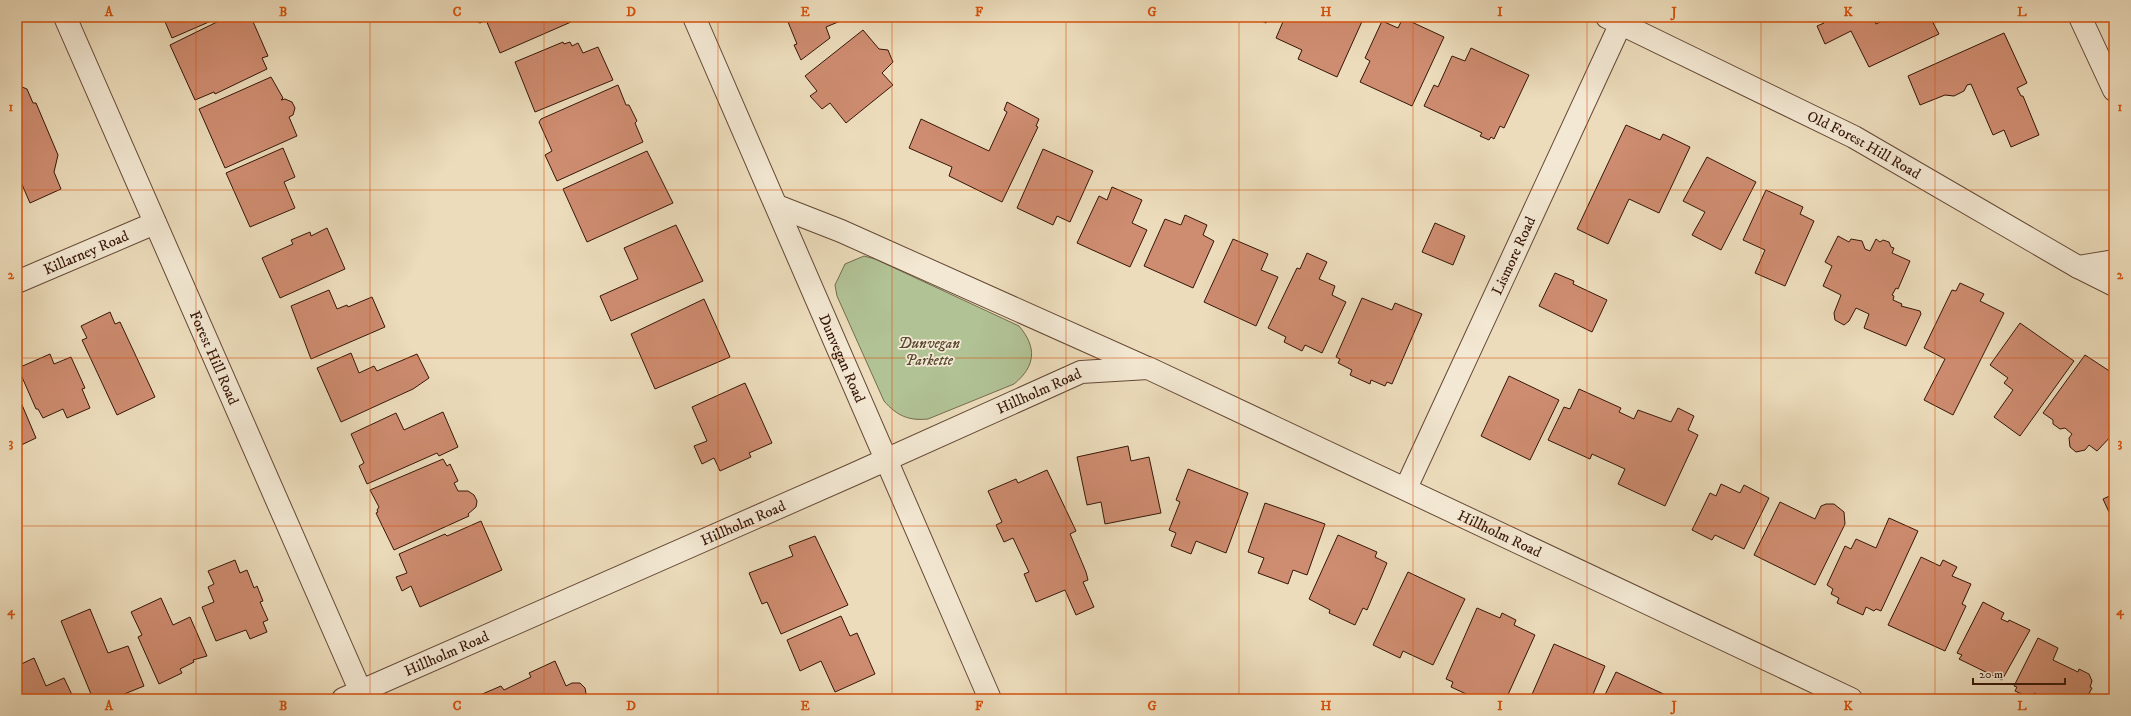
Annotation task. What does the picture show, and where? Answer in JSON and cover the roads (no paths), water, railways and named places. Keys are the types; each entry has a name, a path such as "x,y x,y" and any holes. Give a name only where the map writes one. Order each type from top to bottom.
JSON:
{"street":[{"name":"Forest Hill Road","path":"64,17 155,223 356,696"},
{"name":"Dunvegan Road","path":"694,17 990,699"},
{"path":"2080,17 2114,90"},
{"name":"Old Forest Hill Road","path":"1614,20 1854,137 2078,266 2114,285"},
{"name":"Lismore Road","path":"1406,488 1614,20"},
{"name":"Hillholm Road","path":"777,206 848,234 1148,368 1406,488 1851,699"},
{"name":"Killarney Road","path":"17,282 155,223"},
{"path":"2078,266 2114,261"},
{"name":"Hillholm Road","path":"356,696 1081,372 1148,368"}],"park label":[{"name":"Dunvegan Parkette","path":"929,352"}]}
